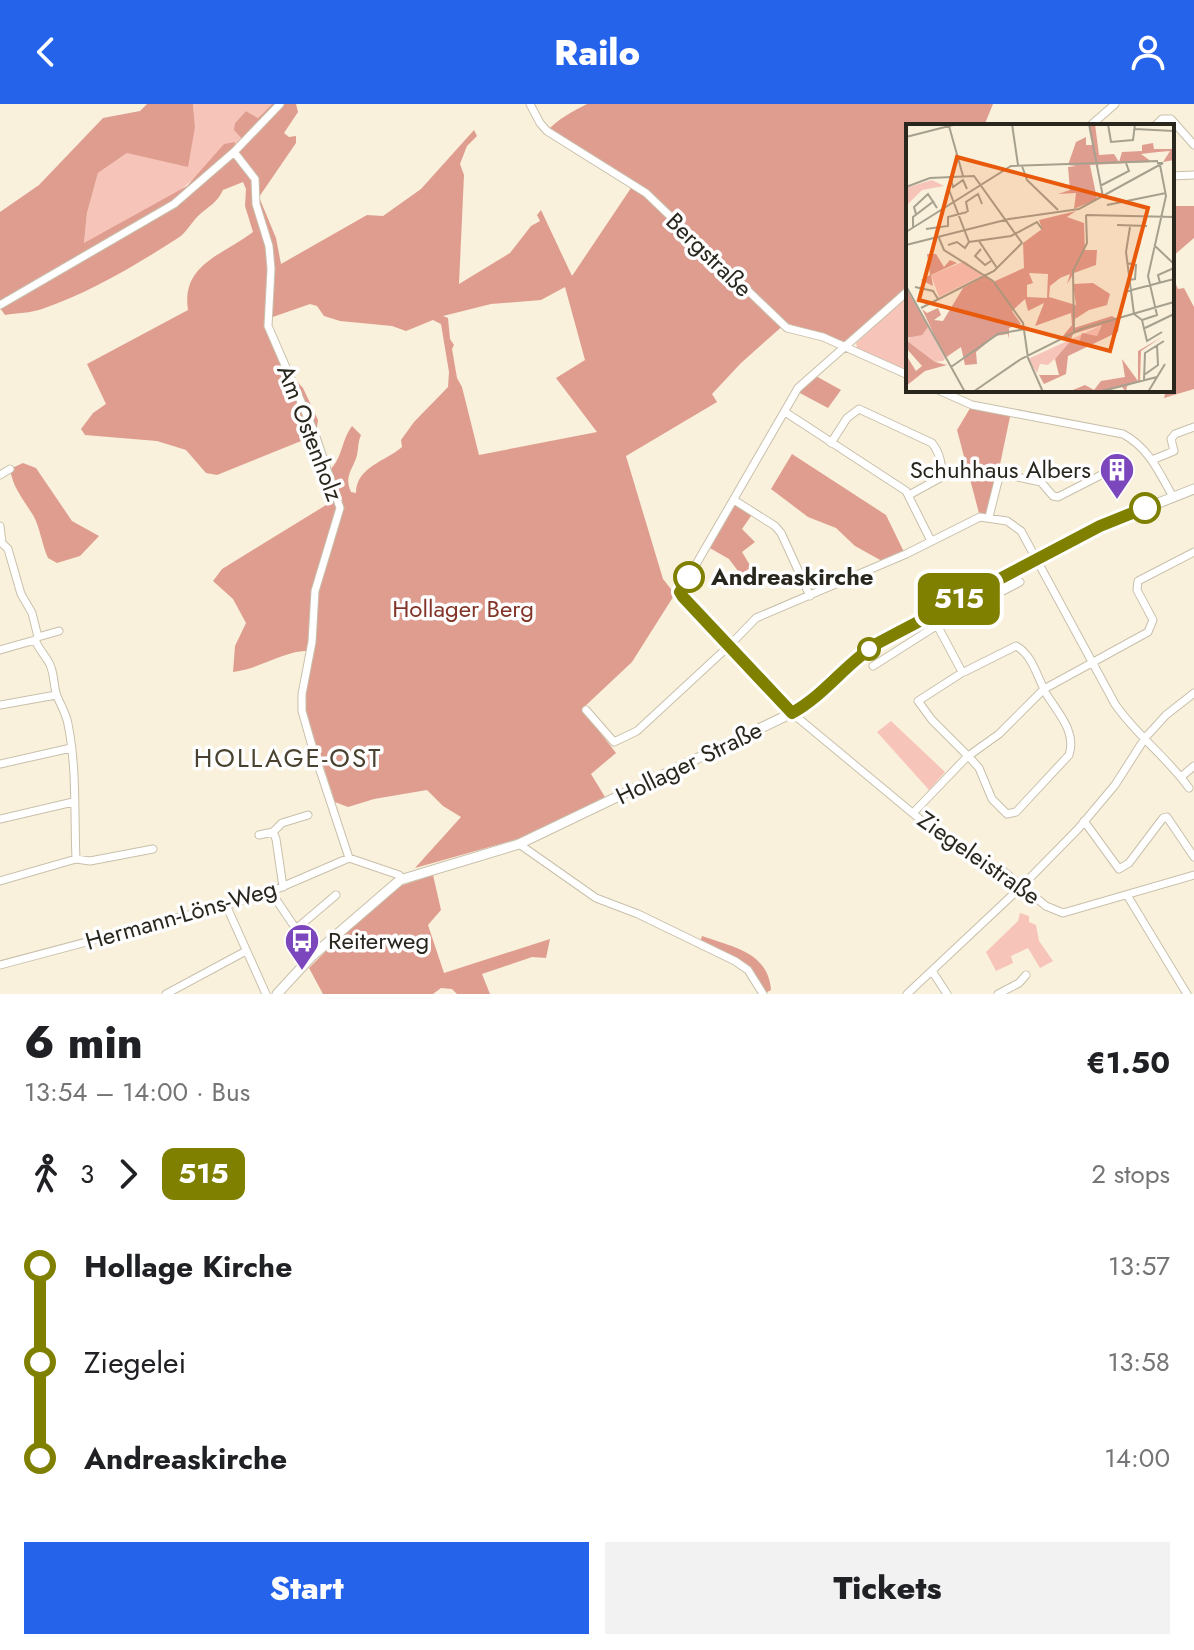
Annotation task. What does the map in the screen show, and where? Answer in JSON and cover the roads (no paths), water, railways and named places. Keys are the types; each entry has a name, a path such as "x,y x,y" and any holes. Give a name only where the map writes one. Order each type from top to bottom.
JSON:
{"main road":[{"name":"Hollager Straße","path":"282,992 312,956 403,879 519,844 792,713 818,696 864,652 930,614 1100,526 1194,489"}],"street":[{"path":"0,305 174,204 234,152 280,104"},
{"name":"Bergstraße","path":"530,104 547,131 646,193 787,328 823,337 906,374"},
{"path":"1092,124 1115,104"},
{"path":"1157,124 1162,119 1171,119 1194,145"},
{"name":"Am Ostenholz","path":"234,152 255,179 256,204 269,246 268,326 315,434 340,508 315,591 312,642 302,694 302,711 349,858"},
{"path":"1174,176 1194,175"},
{"path":"810,596 781,533 734,500 798,388 906,293"},
{"path":"943,392 972,405 1123,434 1137,443 1152,460 1173,497"},
{"path":"831,443 847,418 859,409 932,443 938,451 942,472 940,478 909,495"},
{"path":"785,412 906,491 931,541"},
{"path":"1152,460 1174,451 1171,439 1175,434 1194,427"},
{"path":"989,517 998,481 1003,474 1041,482 1053,496 1058,497 1105,473 1106,468"},
{"path":"0,475 10,469"},
{"name":"Ziegeleistraße","path":"734,500 680,592 792,713 939,835 986,865 1002,870 1046,906 1063,913 1194,875"},
{"path":"586,710 614,742 625,738 637,731 756,618 931,541 973,519 989,517 1007,521 1021,531 1123,716 1189,788"},
{"path":"0,526 1,544 8,549 21,594 32,613 41,654 48,661 56,684 56,695 62,704 76,791 73,802 76,859"},
{"path":"913,813 968,757 999,734 1044,690 1151,628 1153,620 1137,590 1140,579 1194,552"},
{"path":"873,666 909,641 1020,582"},
{"path":"930,614 962,672"},
{"path":"0,650 59,631"},
{"path":"1016,646 1021,648 1071,734 1069,755 1016,812 1007,814 992,799 983,775 918,701 962,672 1016,646"},
{"path":"907,994 1022,886 1084,821 1115,785 1145,738 1166,715 1194,693"},
{"path":"0,705 56,695"},
{"path":"0,764 71,748"},
{"path":"1181,777 1194,766"},
{"path":"0,819 73,802"},
{"path":"259,835 273,832 282,823 308,815"},
{"path":"1084,821 1119,869 1129,863 1163,818 1167,817 1194,857"},
{"path":"273,832 283,887"},
{"path":"519,844 596,898 638,914 735,961 748,970 763,994"},
{"path":"0,881 76,859 90,861 153,849"},
{"path":"349,858 403,879"},
{"name":"Hermann-Löns-Weg","path":"0,965 271,892 349,858"},
{"path":"271,892 296,929 336,895"},
{"path":"1127,895 1187,994"},
{"path":"226,905 266,994"},
{"path":"166,994 246,951"},
{"path":"932,971 947,994"},
{"path":"998,994 1019,983 1026,975"}],"place":[{"name":"Schuhhaus Albers","path":"1117,501"},
{"name":"Andreaskirche","path":"689,577"},
{"name":"Reiterweg","path":"302,972"}],"district":[{"name":"HOLLAGE-OST","path":"288,758"}],"park label":[{"name":"Hollager Berg","path":"463,609"}]}
